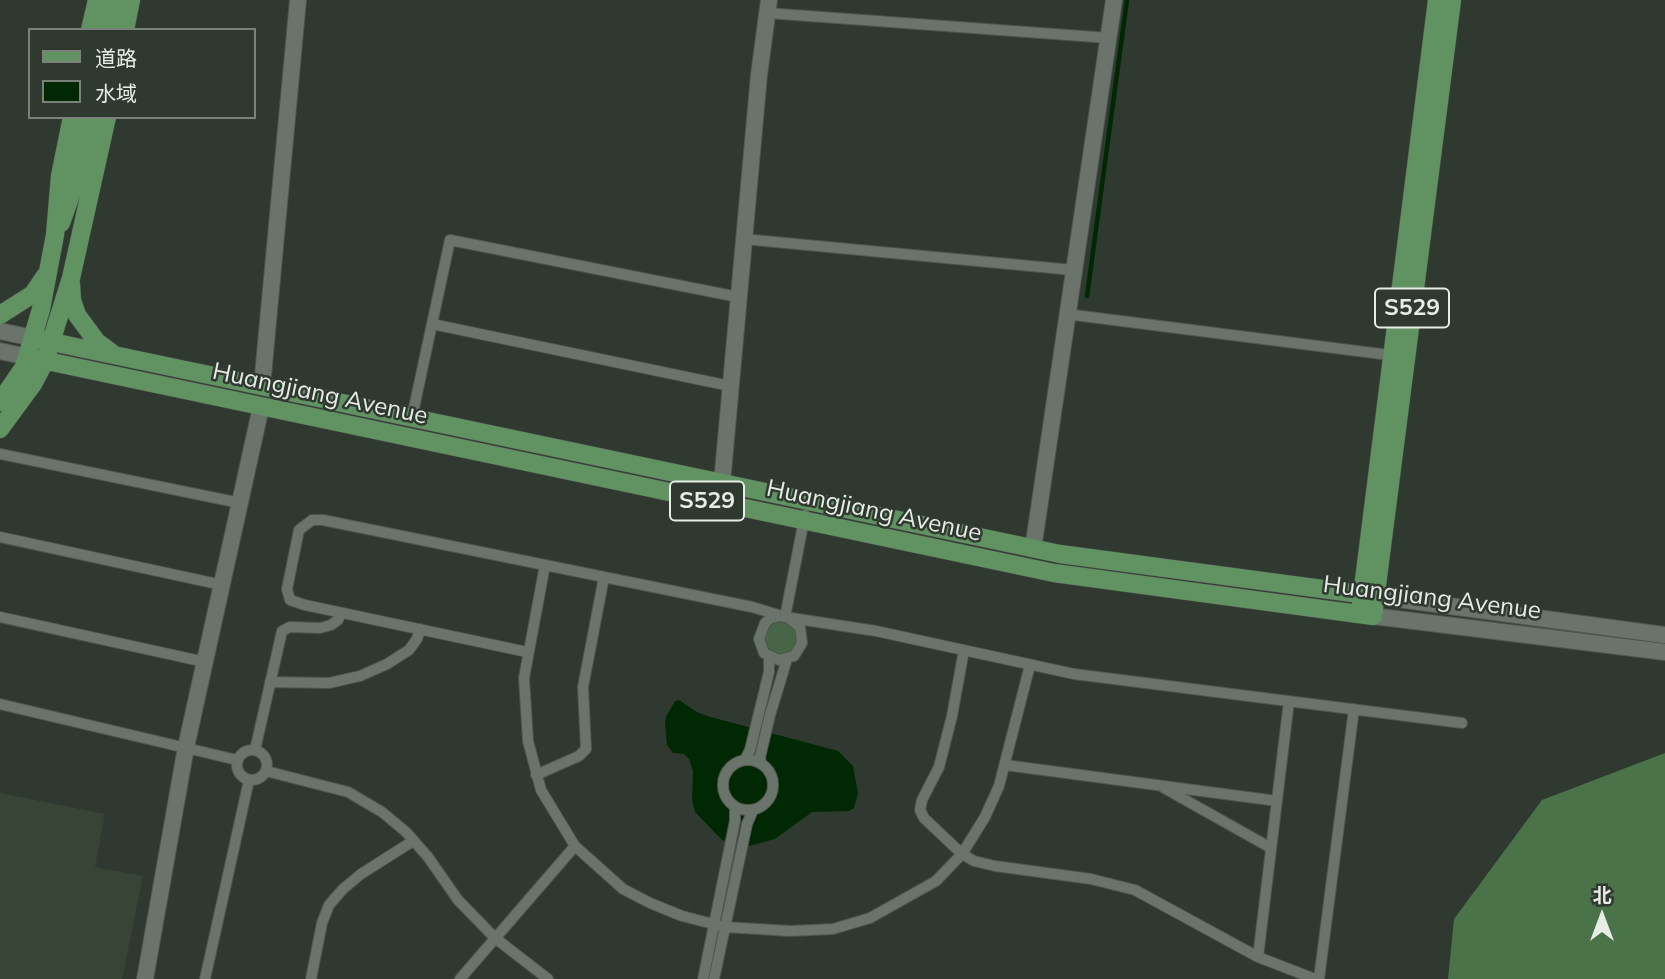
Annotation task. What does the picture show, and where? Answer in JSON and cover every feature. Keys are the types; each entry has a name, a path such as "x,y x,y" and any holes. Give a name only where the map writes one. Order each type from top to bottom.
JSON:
{"main road":[{"path":"90,28 97,0"},
{"path":"108,28 115,0"},
{"path":"125,28 131,0"},
{"name":"S529","path":"1399,357 1437,0"},
{"name":"S529","path":"1366,615 1399,357 1452,0"},
{"path":"0,429 33,384 42,340 48,270 55,235 58,184 72,119"},
{"path":"55,235 76,181 90,119"},
{"path":"42,340 59,312 71,278 107,119"},
{"path":"0,315 33,294 48,270"},
{"path":"71,278 72,300 77,315 97,342 118,356"},
{"name":"Huangjiang Avenue","path":"42,340 1033,549 1155,569 1368,595"},
{"path":"0,402 16,380 37,359"},
{"name":"Huangjiang Avenue","path":"37,359 1054,573 1366,615"}],"street":[{"path":"262,386 298,0"},
{"path":"1033,549 1114,0"},
{"path":"722,483 743,239 768,6 1109,38"},
{"path":"743,239 1073,270"},
{"path":"412,417 450,240 738,298"},
{"path":"1066,314 1399,357"},
{"path":"432,324 730,386"},
{"name":"Huangjiang Avenue","path":"0,331 42,340"},
{"name":"Huangjiang Avenue","path":"0,351 37,359"},
{"path":"145,979 186,747 261,407"},
{"path":"0,454 240,503"},
{"path":"785,617 808,502"},
{"path":"527,652 296,603 287,595 299,530 312,520 323,520 752,607 785,617 838,624 1074,674 1462,723"},
{"path":"0,537 222,585"},
{"path":"545,565 527,652 523,698 528,741 541,790 575,846 623,889 650,903 720,926 790,931 832,929 870,918 936,881 962,854 985,817 999,786 1030,665"},
{"path":"536,775 579,756 586,749 583,687 604,577"},
{"name":"Huangjiang Avenue","path":"1368,595 1665,635"},
{"path":"255,750 282,631 290,627 320,628 331,625 338,620 341,613"},
{"name":"Huangjiang Avenue","path":"1366,615 1665,652"},
{"path":"0,617 205,662"},
{"path":"761,764 770,667 769,657 760,646 760,630 771,618 785,617 797,624 803,638 799,650 787,659 769,657"},
{"path":"270,682 329,684 360,676 409,650 420,629"},
{"path":"964,650 939,767 922,800 920,810 924,818 962,854 995,866 1091,879 1135,890 1258,957 1317,979 1353,709"},
{"path":"746,760 787,659"},
{"path":"1258,957 1289,701"},
{"path":"0,704 237,760"},
{"path":"255,750 265,758 266,771 259,779 249,780 238,772 237,760 244,752 255,750"},
{"path":"714,979 720,926 736,846 735,807 726,796 723,781 731,767 746,760 761,764 770,773 773,789 767,802 753,810 736,846"},
{"path":"1005,765 1277,801"},
{"path":"266,771 348,792 382,812 413,841 458,900 495,938 548,979"},
{"path":"205,979 249,780"},
{"path":"1158,785 1271,848"},
{"path":"735,807 753,810"},
{"path":"310,979 322,923 329,905 361,874 413,841"},
{"path":"460,979 575,846"},
{"path":"703,979 720,926"}],"shaded area":[{"path":"781,622 792,627 797,638 792,649 781,654 770,649 765,638 770,627"},
{"path":"1665,753 1665,979 1448,979 1454,919 1542,800"},
{"path":"0,793 105,814 95,867 143,876 122,979 0,979"}],"water":[{"path":"679,700 707,716 838,751 853,766 858,793 854,808 849,811 812,812 775,839 749,846 722,840 695,812 692,800 693,771 689,759 684,754 673,753 667,745 666,717 675,701"}],"waterway":[{"path":"1087,296 1127,0"}]}
